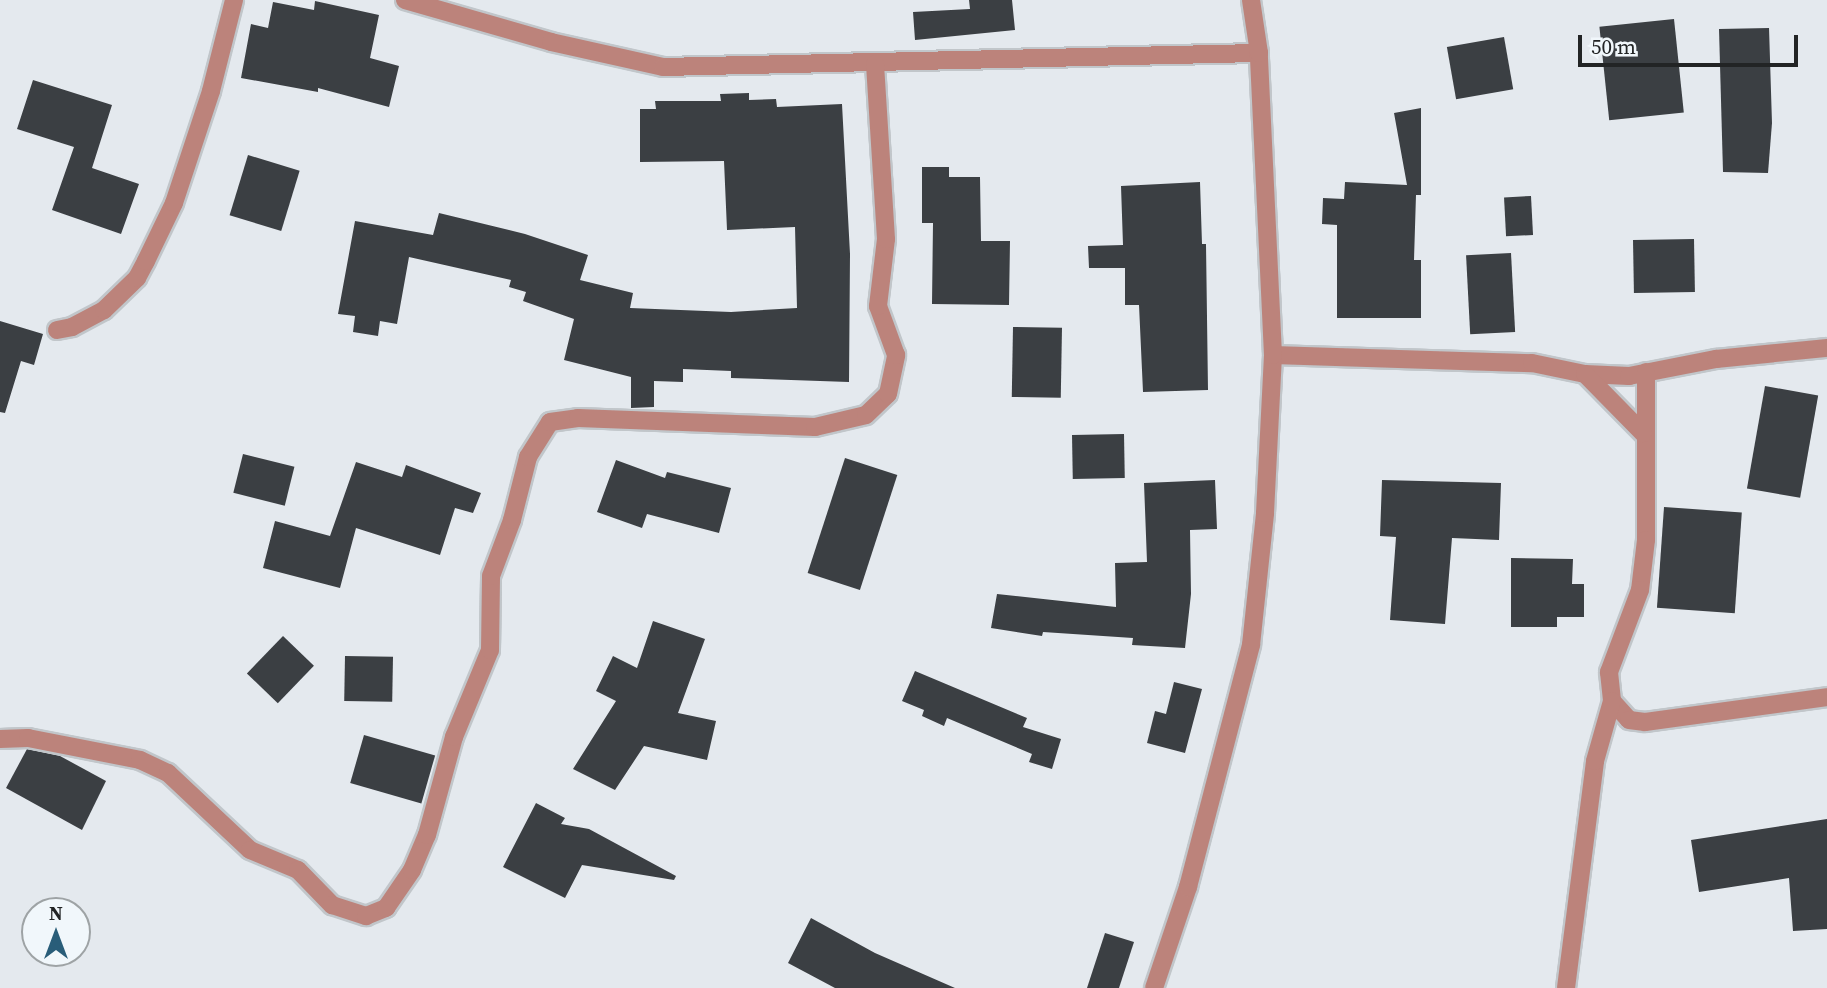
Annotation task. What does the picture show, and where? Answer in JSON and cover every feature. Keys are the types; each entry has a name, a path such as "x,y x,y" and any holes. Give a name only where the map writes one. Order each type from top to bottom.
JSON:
{"street":[{"path":"57,330 72,327 104,310 142,270 174,203 211,91 234,0"},
{"path":"405,0 551,43 663,67 1259,53"},
{"path":"1154,988 1188,887 1251,645 1265,513 1273,355 1259,53 1251,0"},
{"path":"0,740 28,738 140,760 168,774 250,850 298,870 332,905 366,916 386,908 412,870 427,835 454,737 490,650 491,576 528,457 550,422 578,418 815,427 866,415 888,394 896,355 878,306 886,239 875,64"},
{"path":"1273,355 1532,363 1585,374 1629,376 1827,348"},
{"path":"1566,988 1595,761 1612,701 1609,673 1640,590 1644,553 1643,433 1646,372"},
{"path":"1585,374 1643,433"},
{"path":"1612,701 1629,720 1645,722 1827,697"}],"building":[{"path":"969,0 1012,0 1015,30 915,40 913,12 970,9"},
{"path":"315,1 379,15 370,58 399,66 389,107 318,88 318,92 241,78 251,24 268,28 273,2 314,10"},
{"path":"1674,19 1684,112 1609,120 1599,27"},
{"path":"1769,28 1772,123 1768,173 1723,172 1719,29"},
{"path":"1504,37 1513,89 1456,99 1447,47"},
{"path":"33,80 112,105 92,168 139,184 121,234 52,210 74,147 17,129"},
{"path":"749,93 749,100 776,99 777,107 842,104 850,254 849,382 731,378 731,371 683,369 683,382 654,381 654,407 631,408 631,377 564,360 574,319 523,301 526,292 509,287 511,280 409,257 397,324 380,321 378,336 353,332 355,316 338,314 355,221 433,235 439,213 525,234 588,255 580,280 633,293 630,308 731,312 797,308 795,227 727,230 724,161 640,162 640,109 656,109 655,101 721,101 720,94"},
{"path":"1421,108 1421,195 1416,195 1414,260 1421,260 1421,318 1337,318 1337,225 1322,224 1323,198 1344,199 1345,182 1407,185 1394,113"},
{"path":"248,155 300,171 281,231 230,215"},
{"path":"922,167 949,167 949,177 980,177 981,241 1010,241 1009,305 932,304 933,223 922,223"},
{"path":"1200,182 1202,244 1206,244 1208,390 1143,392 1139,305 1125,305 1125,268 1089,268 1088,246 1123,245 1121,186"},
{"path":"1531,196 1533,235 1506,236 1504,197"},
{"path":"1694,239 1695,292 1634,293 1633,240"},
{"path":"1511,253 1515,332 1470,334 1466,255"},
{"path":"0,321 43,334 34,365 21,361 5,413 0,412"},
{"path":"1013,327 1062,328 1061,398 1012,397"},
{"path":"1765,386 1818,395 1800,498 1747,488"},
{"path":"1124,434 1125,478 1073,479 1072,435"},
{"path":"243,454 294,467 285,506 233,493"},
{"path":"845,458 897,475 860,590 808,573"},
{"path":"616,460 665,478 667,472 731,488 719,533 647,514 642,528 597,512"},
{"path":"356,462 402,477 406,465 481,493 473,513 455,508 440,555 356,528 340,588 263,568 275,521 330,536"},
{"path":"1215,480 1217,529 1190,530 1191,594 1185,648 1132,645 1133,638 1043,632 1042,636 991,628 997,594 1116,607 1115,563 1147,562 1144,483"},
{"path":"1382,480 1501,483 1499,540 1452,538 1445,624 1390,620 1396,537 1380,536"},
{"path":"1664,507 1742,512 1735,613 1657,608"},
{"path":"1511,558 1573,559 1572,584 1584,584 1584,617 1557,617 1557,627 1511,627"},
{"path":"653,621 705,639 678,713 716,721 707,760 644,746 615,790 573,769 616,701 596,691 613,656 637,668"},
{"path":"283,636 314,666 278,703 247,673"},
{"path":"345,656 393,657 392,702 344,701"},
{"path":"915,671 1027,718 1023,727 1061,739 1052,769 1029,762 1032,754 947,718 944,726 922,716 924,710 902,701"},
{"path":"1174,682 1202,689 1185,753 1147,743 1155,711 1166,714"},
{"path":"364,735 435,755 421,803 350,783"},
{"path":"27,749 60,756 106,781 82,830 6,788"},
{"path":"536,803 565,818 561,824 589,829 676,876 674,880 582,865 565,898 503,867"},
{"path":"1827,819 1827,929 1793,931 1789,878 1699,892 1691,840"},
{"path":"811,918 875,953 955,988 835,988 788,963"},
{"path":"1105,933 1134,942 1119,988 1087,988"}]}
